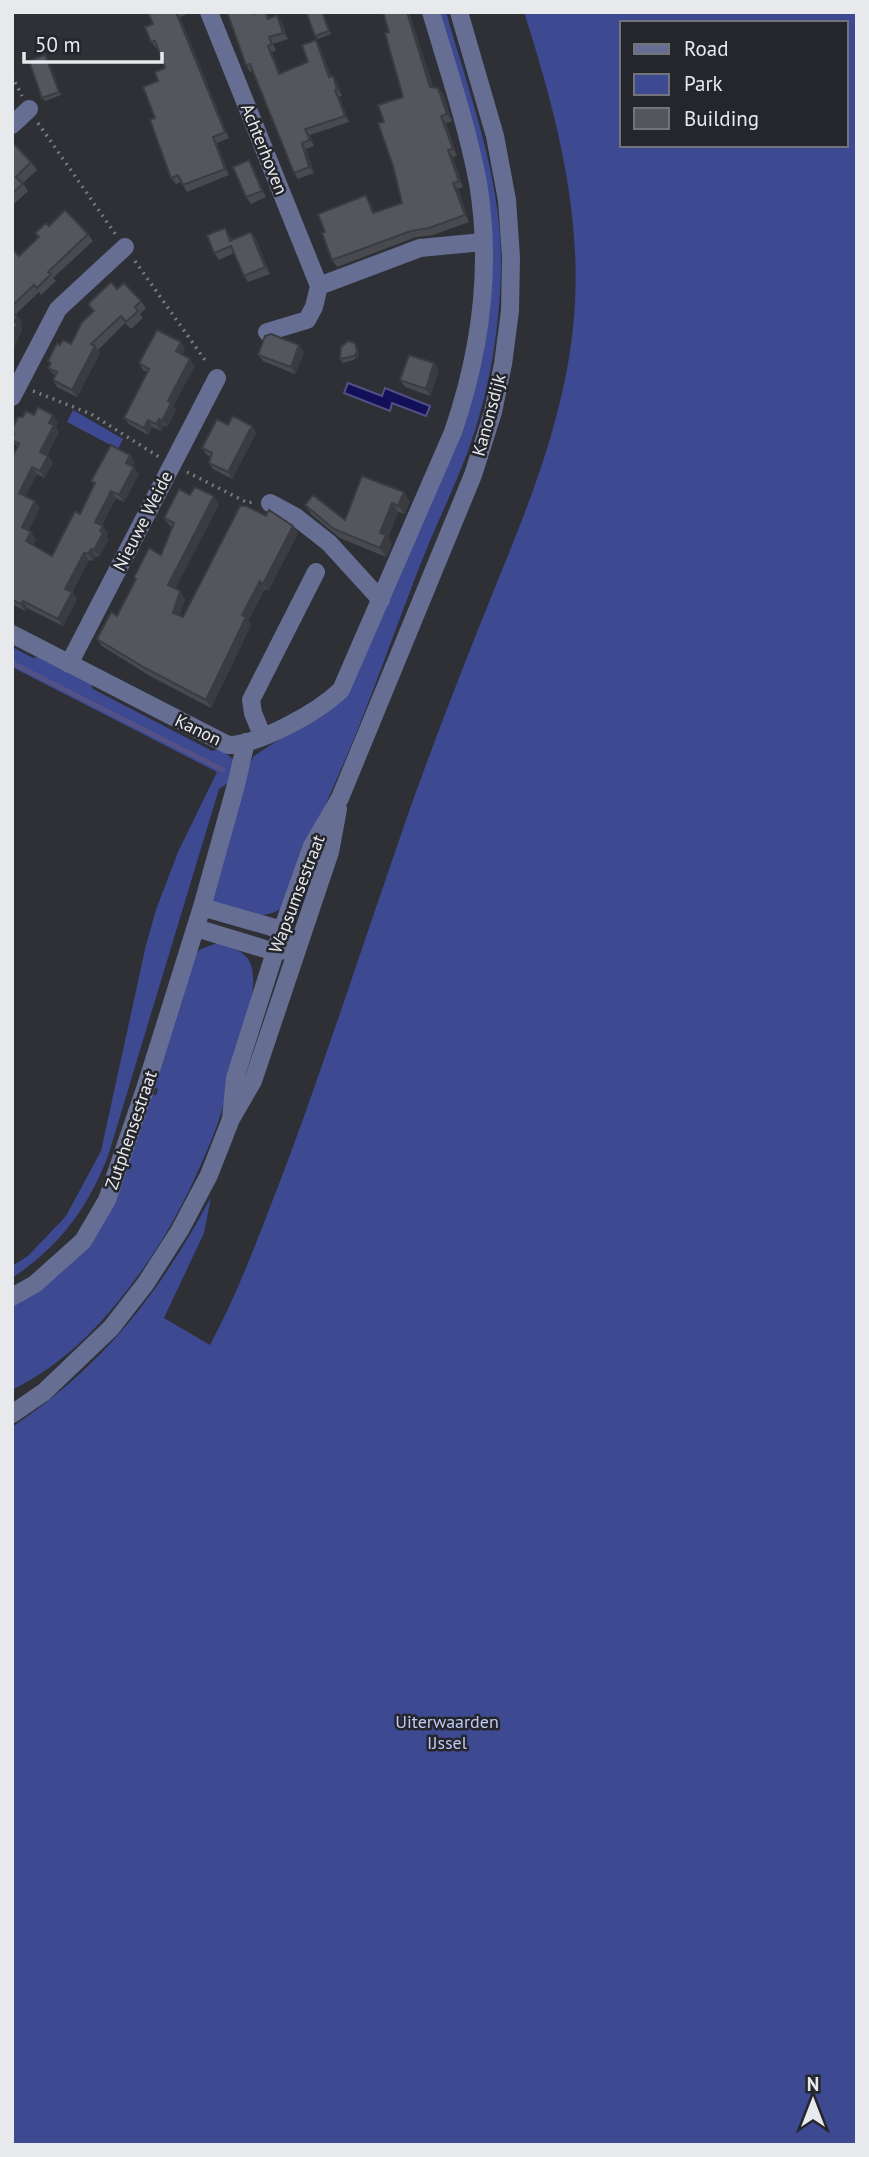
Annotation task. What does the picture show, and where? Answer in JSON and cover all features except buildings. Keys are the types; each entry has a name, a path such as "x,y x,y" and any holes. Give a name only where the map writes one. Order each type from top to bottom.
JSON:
{"street":[{"name":"Achterhoven","path":"209,12 319,286"},
{"name":"Kanonsdijk","path":"254,739 291,724 326,703 341,690 453,432 464,399 476,347 483,285 481,207 472,155 431,12"},
{"name":"Kanonsdijk","path":"340,799 472,475 493,412 503,364 510,311 511,257 507,200 495,136 459,12"},
{"path":"12,125 29,109"},
{"path":"267,332 307,320 314,307 319,286 420,248 483,242"},
{"path":"15,390 58,309 125,247"},
{"name":"Nieuwe Weide","path":"69,664 217,378"},
{"path":"270,503 296,517 329,543 381,600"},
{"path":"254,739 252,696 316,572"},
{"name":"Kanon","path":"12,634 221,743 236,745 254,739"},
{"name":"Zutphensestraat","path":"12,1297 35,1284 83,1241 107,1200 196,928 236,785 254,739"},
{"name":"Wapsumsestraat","path":"231,1119 235,1078 282,930 312,846 340,799"},
{"name":"Wapsumsestraat","path":"12,1414 44,1392 111,1328 146,1283 180,1230 209,1175 231,1119 253,1081 330,852 340,799"},
{"path":"202,906 282,930 299,948"},
{"path":"196,928 275,952 299,948"}],"path":[{"path":"12,76 29,109 217,378"},
{"path":"15,390 38,394 91,414 173,464 248,503 270,503"}],"green space":[{"path":"438,12 446,12 482,134 495,196 501,259 496,332 488,381 476,428 462,466 419,568 369,702 283,907 266,915 248,914 213,903 211,890 250,763 254,756 334,705 459,434 490,254"},
{"name":"Uiterwaarden IJssel","path":"524,12 857,12 857,2145 12,2145 12,1427 45,1404 102,1353 150,1296 192,1232 211,1197 204,1233 164,1318 210,1345 242,1278 287,1163 422,775 537,478 558,409 572,338 575,265 569,192 555,119"},
{"path":"73,410 123,439 118,449 67,422"},
{"path":"12,647 33,658 41,656 90,682 93,689 212,751 220,749 234,760 232,780 219,789 100,1175 70,1225 44,1253 12,1278 12,1266 28,1256 66,1216 101,1151 156,910 178,852 217,772 12,667"},
{"path":"217,943 246,956 251,965 253,983 248,1015 221,1114 197,1174 157,1247 108,1314 65,1356 12,1390 12,1304 113,1201 122,1182 150,1094 156,1095 158,1089 153,1087 191,958 201,949"}],"shaded area":[{"path":"348,383 382,396 385,388 430,406 426,416 392,403 390,411 344,393"}],"waterway":[{"path":"12,663 223,770"}]}
